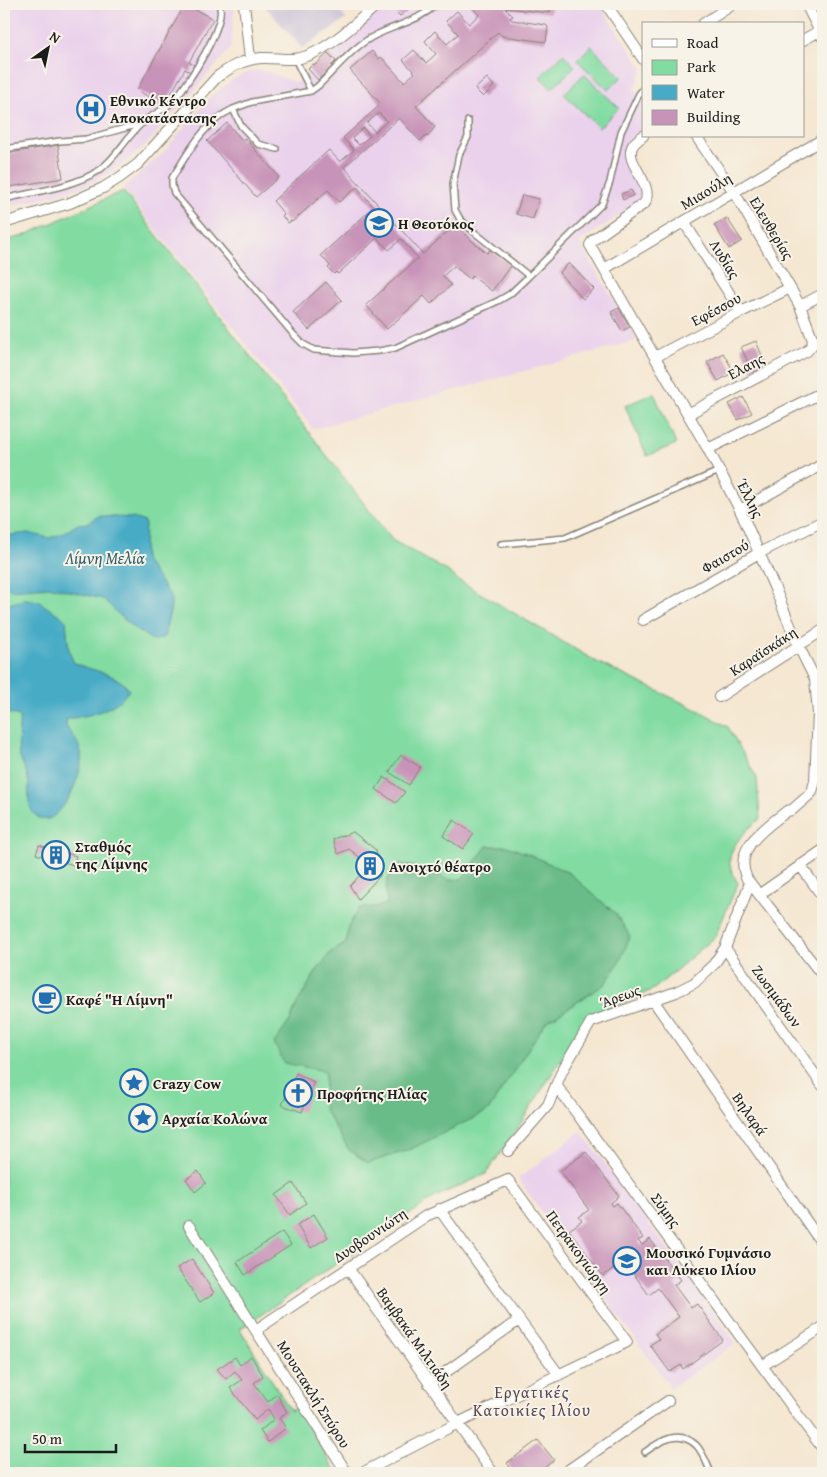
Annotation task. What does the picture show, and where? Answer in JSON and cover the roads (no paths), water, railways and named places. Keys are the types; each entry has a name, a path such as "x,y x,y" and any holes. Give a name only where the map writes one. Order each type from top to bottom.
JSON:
{"street":[{"path":"244,4 250,59"},
{"path":"4,223 70,203 103,188 119,178 138,164 217,77 232,66 250,59 295,59 307,56 328,45 356,24 378,4"},
{"path":"606,4 642,58"},
{"path":"706,22 733,4"},
{"path":"804,40 822,33 806,4"},
{"name":"Έλλης","path":"642,137 632,145 631,151 648,197 641,208 593,240 590,245 708,449 740,510 798,646 815,679 820,732 816,776 812,792"},
{"name":"Ελευθερίας","path":"697,138 734,192 790,288 800,306 813,340"},
{"name":"Μιαούλη","path":"604,270 823,139"},
{"name":"Λυδίας","path":"684,222 741,312"},
{"name":"Εφέσσου","path":"655,357 790,288"},
{"path":"800,306 823,294"},
{"name":"Ελαης","path":"688,414 807,351 812,345 813,340"},
{"path":"708,449 823,392"},
{"path":"740,510 823,464"},
{"name":"Φαιστού","path":"643,620 759,553 823,521"},
{"name":"Καραϊσκάκη","path":"719,697 823,630"},
{"path":"823,789 812,792 792,810 787,811 756,836 744,854 743,860 744,873 750,883 823,976"},
{"path":"760,894 823,850"},
{"path":"800,865 823,897"},
{"name":"Άρεως","path":"508,1151 548,1105 568,1061 591,1022 676,992 694,983 714,964 725,948 750,883"},
{"name":"Ζωσιμάδων","path":"725,948 823,1086"},
{"name":"Βηλαρά","path":"653,1000 823,1245"},
{"name":"Σύμης","path":"556,1085 823,1449"},
{"name":"Δυοβουνιώτη","path":"256,1330 426,1216 508,1180"},
{"name":"Πετρακογιώργη","path":"508,1180 627,1342 559,1375"},
{"path":"362,1473 458,1423 559,1375 439,1209"},
{"name":"Μουστακλή Σπύρου","path":"189,1226 347,1473"},
{"name":"Βαμβακά Μιλτιάδη","path":"348,1268 493,1473"},
{"path":"429,1384 519,1320"},
{"path":"762,1366 823,1326"},
{"path":"564,1473 668,1401"}],"lane":[{"path":"4,199 85,178 100,170 142,123 172,102 187,85 212,39 219,21 221,8 219,4"},
{"path":"437,4 413,21 376,35 361,44 311,91 252,102 233,109 218,118 200,134 172,178 174,193 294,335 303,344 314,350 353,353 395,348 510,294 602,204 610,182 622,132 642,90"},
{"path":"295,59 311,91"},
{"path":"233,109 241,126 258,144 278,149"},
{"path":"468,121 468,137 459,155 453,184 455,210 460,219 474,232 529,276"},
{"path":"4,149 86,139 142,123"},
{"path":"501,544 565,538 719,471"},
{"path":"645,1452 660,1440 675,1437 684,1438 696,1444 711,1473"}],"water":[{"name":"Λίμνη Μελία","path":"99,516 133,518 145,522 144,559 171,597 171,607 164,637 154,641 132,627 103,599 52,587 10,590 4,581 4,536 28,533 49,538 62,534 78,524 87,523"},
{"path":"25,599 40,601 66,621 69,651 74,663 112,676 129,690 117,703 101,711 67,719 66,726 77,741 81,752 81,763 73,790 57,813 48,819 39,818 30,806 29,783 19,754 19,716 4,712 4,608 6,605"}],"place":[{"name":"Εθνικό Κέντρο Αποκατάστασης","path":"91,109"},
{"name":"Η Θεοτόκος","path":"379,223"},
{"name":"Σταθμός της Λίμνης","path":"56,855"},
{"name":"Ανοιχτό θέατρο","path":"370,866"},
{"name":"Καφέ \"Η Λίμνη\"","path":"47,999"},
{"name":"Crazy Cow","path":"134,1083"},
{"name":"Προφήτης Ηλίας","path":"298,1093"},
{"name":"Αρχαία Κολώνα","path":"143,1118"},
{"name":"Μουσικό Γυμνάσιο και Λύκειο Ιλίου","path":"627,1261"}],"district":[{"name":"Εργατικές Κατοικίες Ιλίου","path":"532,1401"}]}
